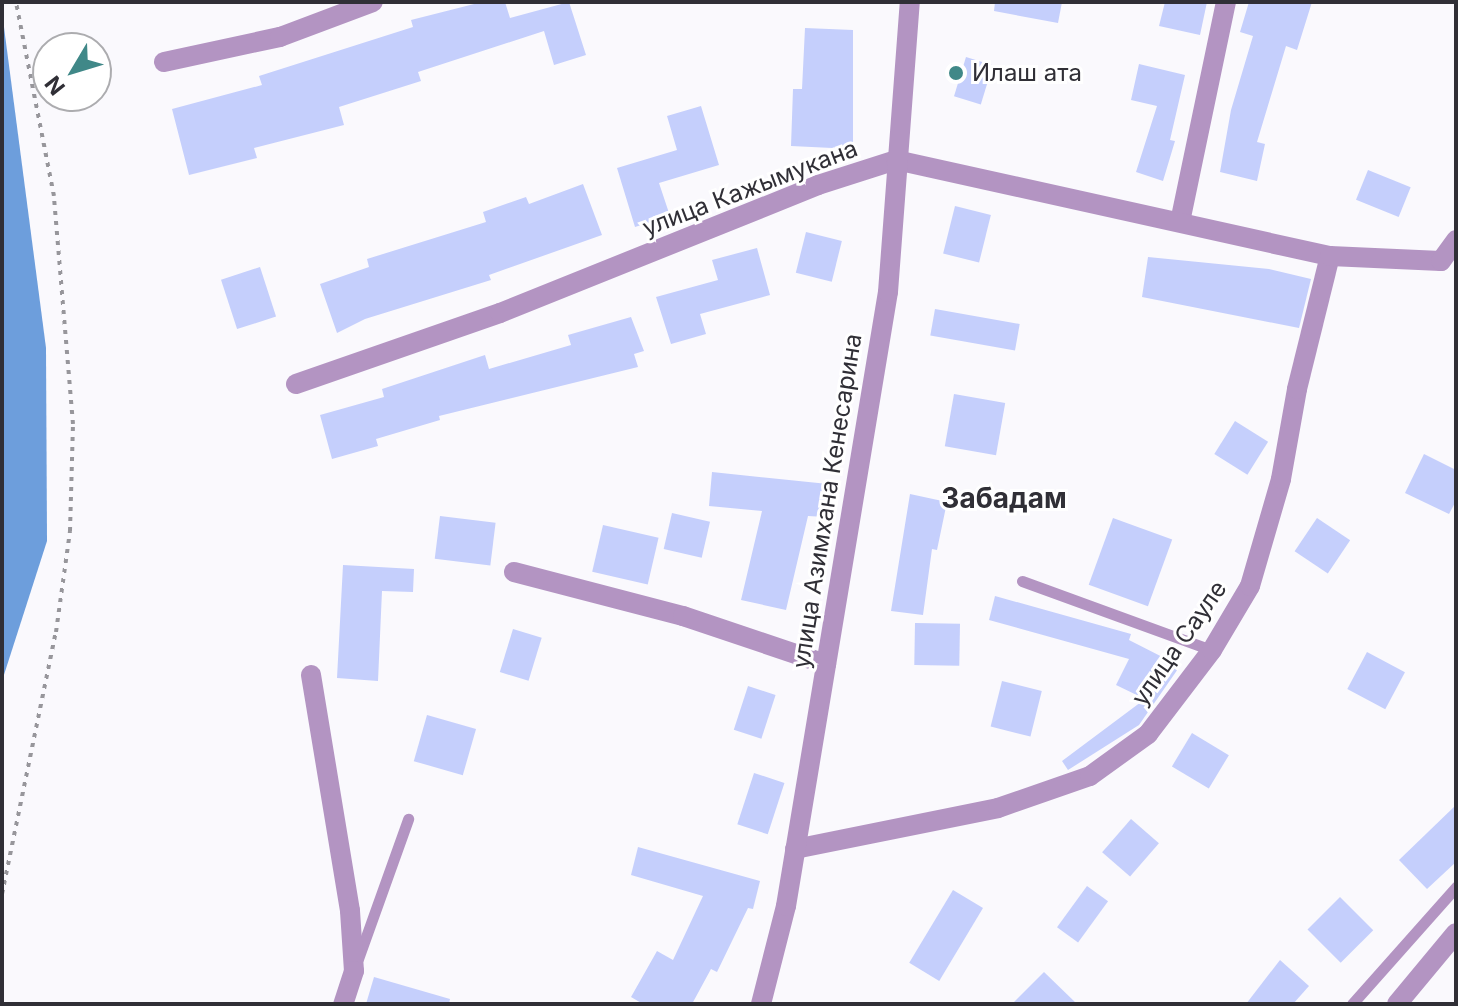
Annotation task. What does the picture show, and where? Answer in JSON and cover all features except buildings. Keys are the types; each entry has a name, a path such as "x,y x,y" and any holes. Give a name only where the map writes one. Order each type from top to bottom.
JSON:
{"street":[{"path":"164,62 280,37 373,2"},
{"name":"улица Азимхана Кенесарина","path":"761,1004 795,849 888,292 910,2"},
{"path":"1180,222 1226,2"},
{"name":"улица Кажымукана","path":"296,384 500,313 818,185 896,160 1330,256"},
{"path":"1330,256 1441,261 1456,240"},
{"name":"улица Сауле","path":"795,849 998,808 1090,776 1148,734 1212,650 1250,586 1281,479 1297,389 1330,256"},
{"path":"514,572 683,616 826,664"},
{"path":"311,675 338,823 354,971 343,1004"},
{"path":"1397,1004 1456,933"}],"lane":[{"path":"1022,581 1212,650"},
{"path":"354,971 408,819"},
{"path":"1352,1004 1456,887"}],"path":[{"path":"2,894 56,632 70,531 73,424 54,196 16,2"}],"water":[{"path":"2,12 46,348 47,541 2,681"}],"place":[{"name":"Илаш ата","path":"956,73"}],"district":[{"name":"Забадам","path":"1004,498"}]}
